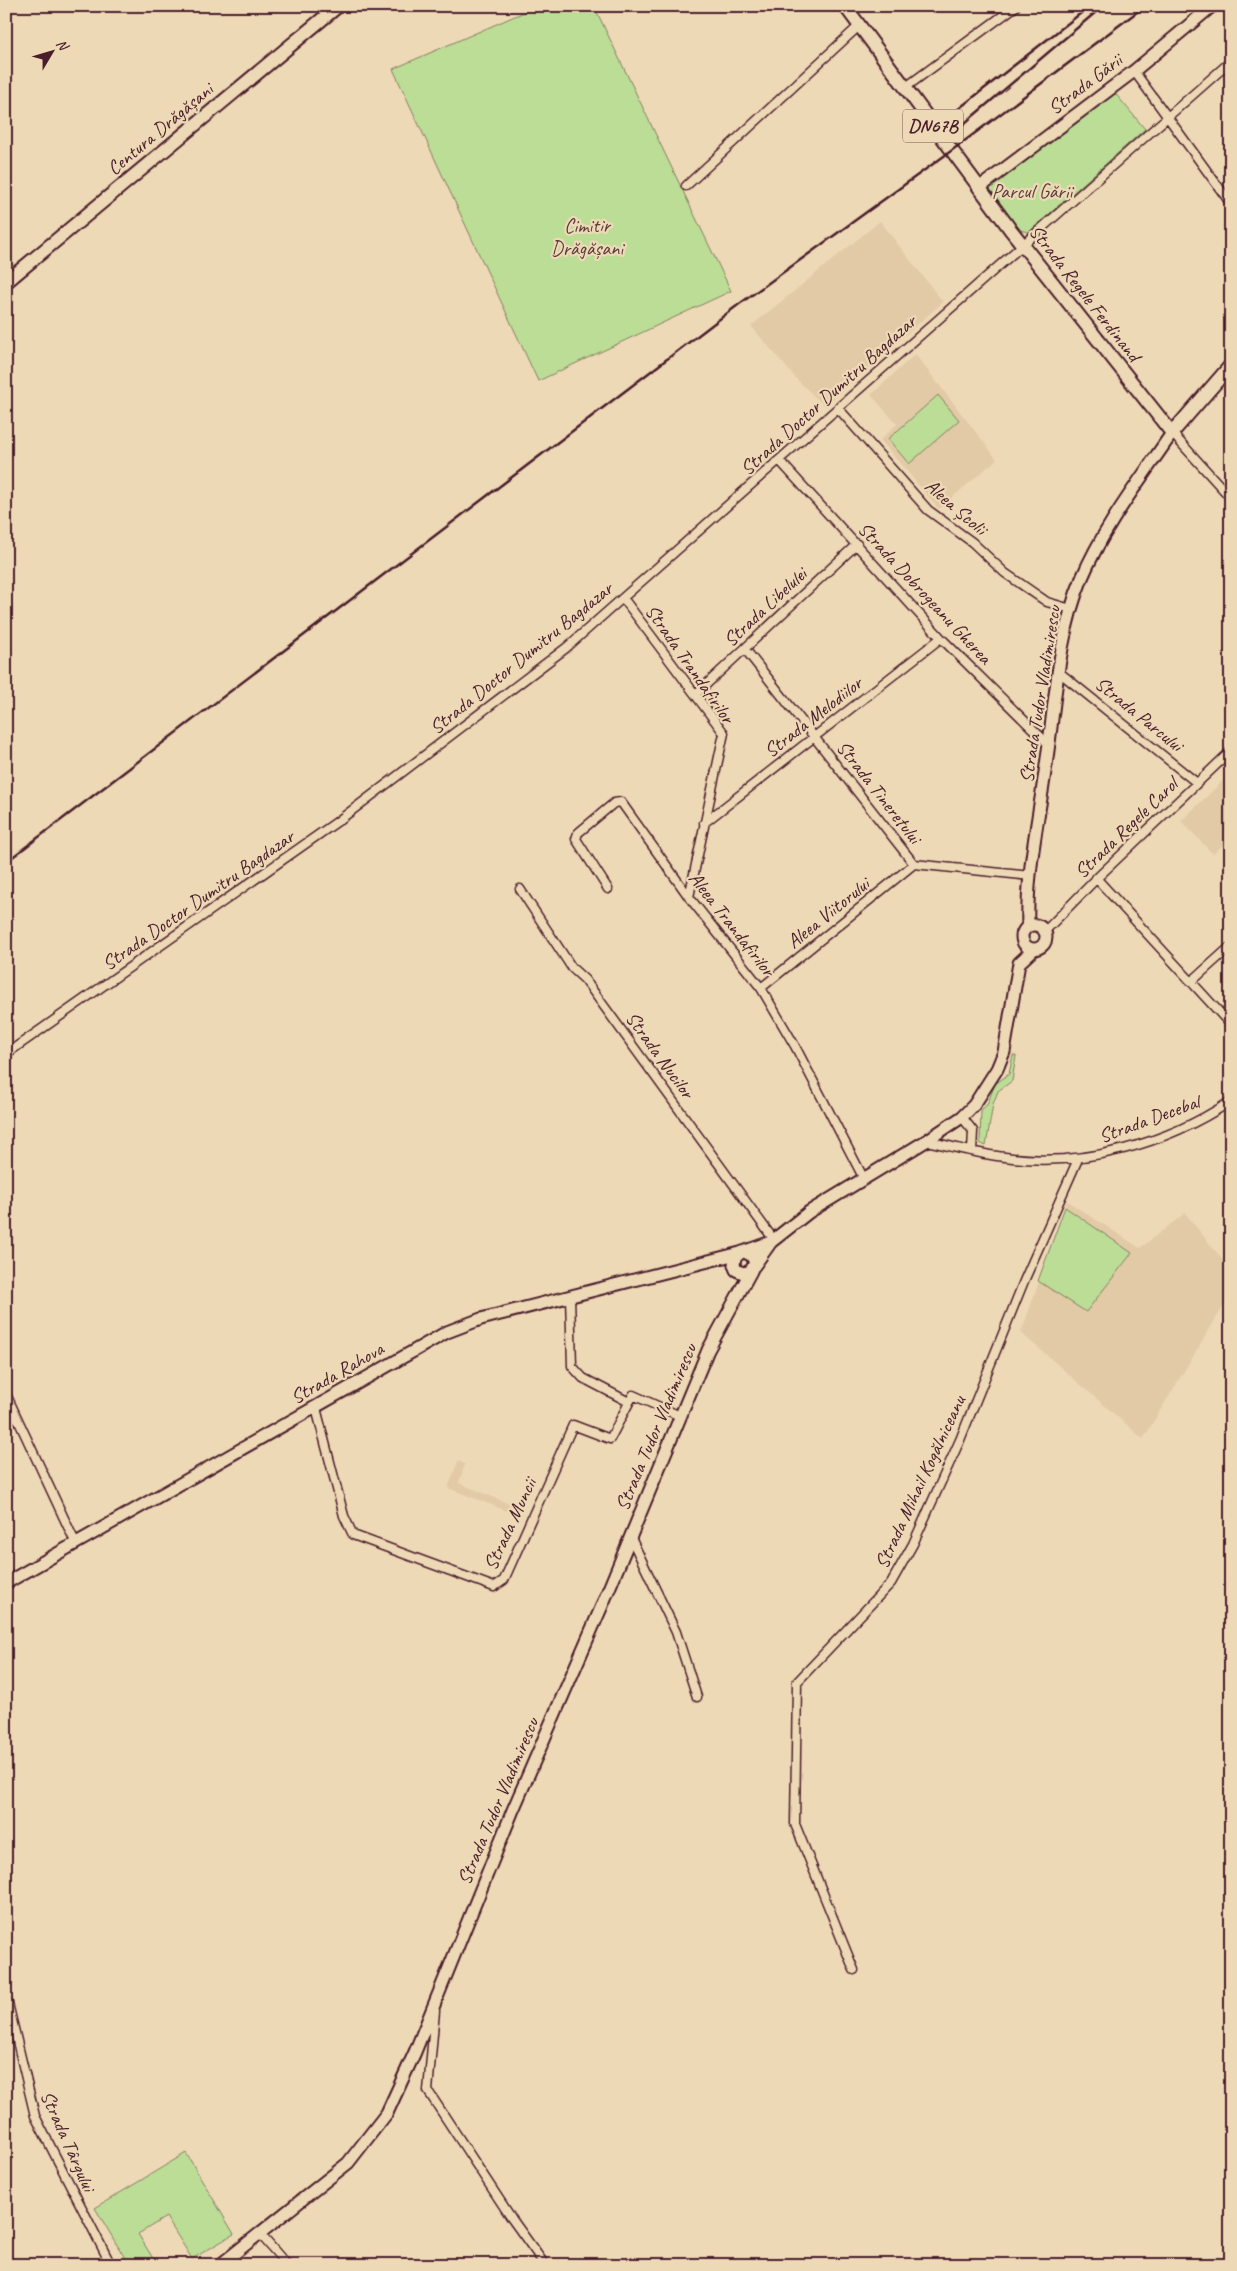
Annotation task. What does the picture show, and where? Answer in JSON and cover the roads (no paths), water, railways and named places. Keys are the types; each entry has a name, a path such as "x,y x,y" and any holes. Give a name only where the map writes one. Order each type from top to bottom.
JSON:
{"main road":[{"name":"Centura Drăgășani","path":"6,282 338,6"},
{"name":"Strada Regele Ferdinand","path":"845,6 1022,245 1172,433"},
{"name":"Strada Gării","path":"979,188 1134,71 1212,6"},
{"name":"Strada Tudor Vladimirescu","path":"742,1253 772,1241 809,1212 962,1117 986,1088 1008,1040 1023,933 1028,927 1027,907 1031,876 1059,672 1071,609 1083,577 1106,534 1172,433 1231,365"},
{"path":"1019,963 1034,949 1044,945 1047,938 1045,931 1040,926 1028,927"},
{"path":"1023,941 1027,947 1034,949"},
{"name":"Strada Tudor Vladimirescu","path":"220,2265 328,2181 348,2163 387,2113 436,2002 513,1810 708,1350 736,1295 772,1241"},
{"path":"713,1260 743,1273 753,1268 753,1258 742,1253 735,1258 735,1268"},
{"name":"Strada Rahova","path":"6,1583 316,1408 446,1332 481,1319 742,1253"},
{"name":"Strada Tudor Vladimirescu","path":"735,1268 736,1295"}],"street":[{"path":"906,87 1016,6"},
{"path":"686,186 860,25"},
{"name":"Strada Doctor Dumitru Bagdazar","path":"6,1054 338,821 566,648 1231,61"},
{"path":"1134,71 1231,204"},
{"name":"Aleea Școlii","path":"838,408 928,510 972,542 1005,573 1047,602 1071,609"},
{"name":"DN67B","path":"1172,433 1231,498"},
{"name":"Strada Dobrogeanu Gherea","path":"780,461 941,638 1049,745"},
{"name":"Strada Libelulei","path":"696,694 857,544"},
{"name":"Strada Trandafirilor","path":"623,598 724,732 689,897"},
{"name":"Strada Melodiilor","path":"704,823 941,638"},
{"name":"Strada Tineretului","path":"745,648 914,864 1031,876"},
{"name":"Strada Parcului","path":"1059,672 1196,782"},
{"name":"Strada Regele Carol","path":"1045,931 1096,878 1231,751"},
{"name":"Aleea Trandafirilor","path":"608,889 576,839 578,833 614,803 621,802 689,897 761,988 796,1046 863,1177"},
{"name":"Aleea Viitorului","path":"761,988 914,864"},
{"path":"1096,878 1152,942 1231,1026"},
{"name":"Strada Nucilor","path":"520,889 572,968 585,980 772,1241"},
{"path":"1191,982 1231,946"},
{"name":"Strada Decebal","path":"926,1141 1019,1159 1078,1159 1121,1150 1156,1138 1201,1119 1231,1100"},
{"path":"962,1117 973,1131 972,1151"},
{"name":"Strada Mihail Kogălniceanu","path":"854,1970 795,1824 797,1682 891,1582 914,1544 960,1440 1028,1273 1078,1159"},
{"path":"570,1296 572,1366 584,1378 629,1402 633,1395 680,1416"},
{"path":"6,1394 76,1544"},
{"name":"Strada Muncii","path":"316,1408 344,1516 354,1535 494,1587 504,1580 572,1424 610,1439 629,1402"},
{"path":"630,1536 676,1632 697,1697"},
{"name":"Strada Târgului","path":"6,1995 35,2116 111,2265"},
{"path":"436,2002 428,2092 512,2219 545,2265"},
{"path":"260,2234 287,2265"}],"railway":[{"path":"957,110 1090,6"},
{"path":"959,128 1103,6"},
{"path":"6,862 738,305 951,151 1145,6"}],"park label":[{"name":"Parcul Gării","path":"1032,191"},
{"name":"Cimitir Drăgășani","path":"587,236"}]}
